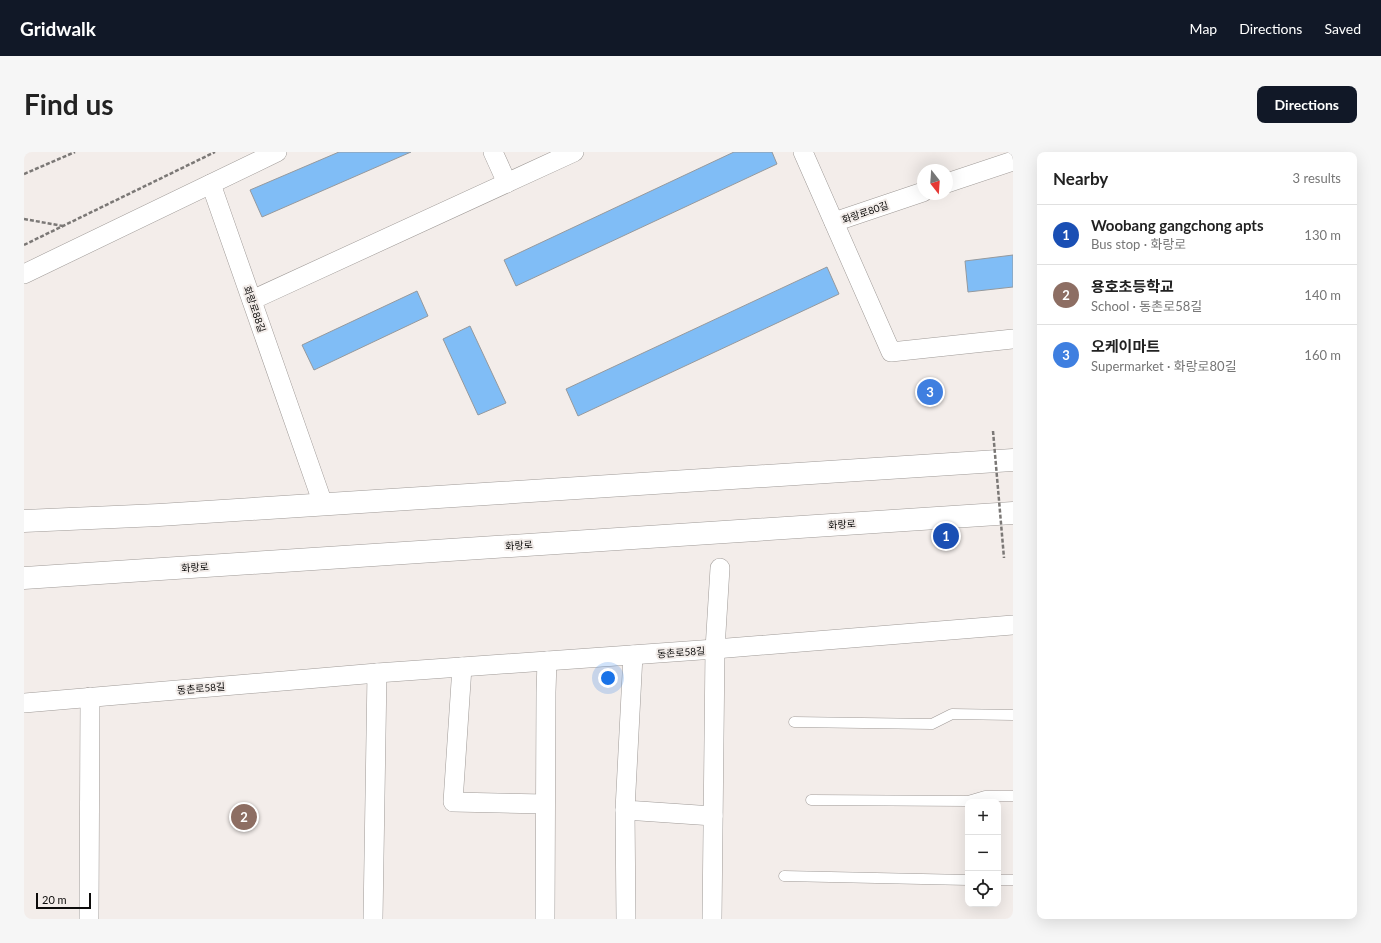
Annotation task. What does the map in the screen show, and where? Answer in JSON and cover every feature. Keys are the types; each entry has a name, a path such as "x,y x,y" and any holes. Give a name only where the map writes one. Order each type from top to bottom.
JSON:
{"main road":[{"path":"24,521 324,504 1013,460"},
{"name":"화랑로","path":"24,578 1013,513"}],"street":[{"path":"24,274 277,152"},
{"path":"493,152 507,183"},
{"path":"252,300 574,152"},
{"name":"화랑로80길","path":"803,152 834,222 917,194"},
{"path":"953,182 1013,161"},
{"name":"화랑로88길","path":"211,184 324,504"},
{"path":"834,222 891,352 1013,339"},
{"path":"720,568 715,649 1013,624"},
{"name":"동촌로58길","path":"24,703 377,673 715,649 712,919"},
{"path":"626,919 625,810 633,655"},
{"path":"545,919 546,692 548,661"},
{"path":"462,667 453,802 545,804"},
{"path":"373,919 377,673"},
{"path":"88,919 90,697"},
{"path":"625,810 713,816"}],"lane":[{"path":"794,722 932,724 952,714 1013,715"},
{"path":"810,800 968,801 985,796 1013,796"},
{"path":"784,876 965,880"},
{"path":"1001,880 1013,880"}],"path":[{"path":"24,174 75,152"},
{"path":"24,245 215,152"},
{"path":"24,219 64,226"},
{"path":"994,431 1004,558"}],"building":[{"path":"339,152 411,152 262,217 250,190"},
{"path":"734,152 772,152 777,164 516,286 504,260"},
{"path":"1013,255 1013,287 968,292 965,261"},
{"path":"827,267 839,294 578,416 566,389"},
{"path":"417,291 428,316 314,370 302,345"},
{"path":"470,326 506,403 478,415 443,339"}],"place":[{"name":"오케이마트","path":"930,392"},
{"name":"Woobang gangchong apts","path":"946,536"},
{"name":"용호초등학교","path":"244,817"}]}
